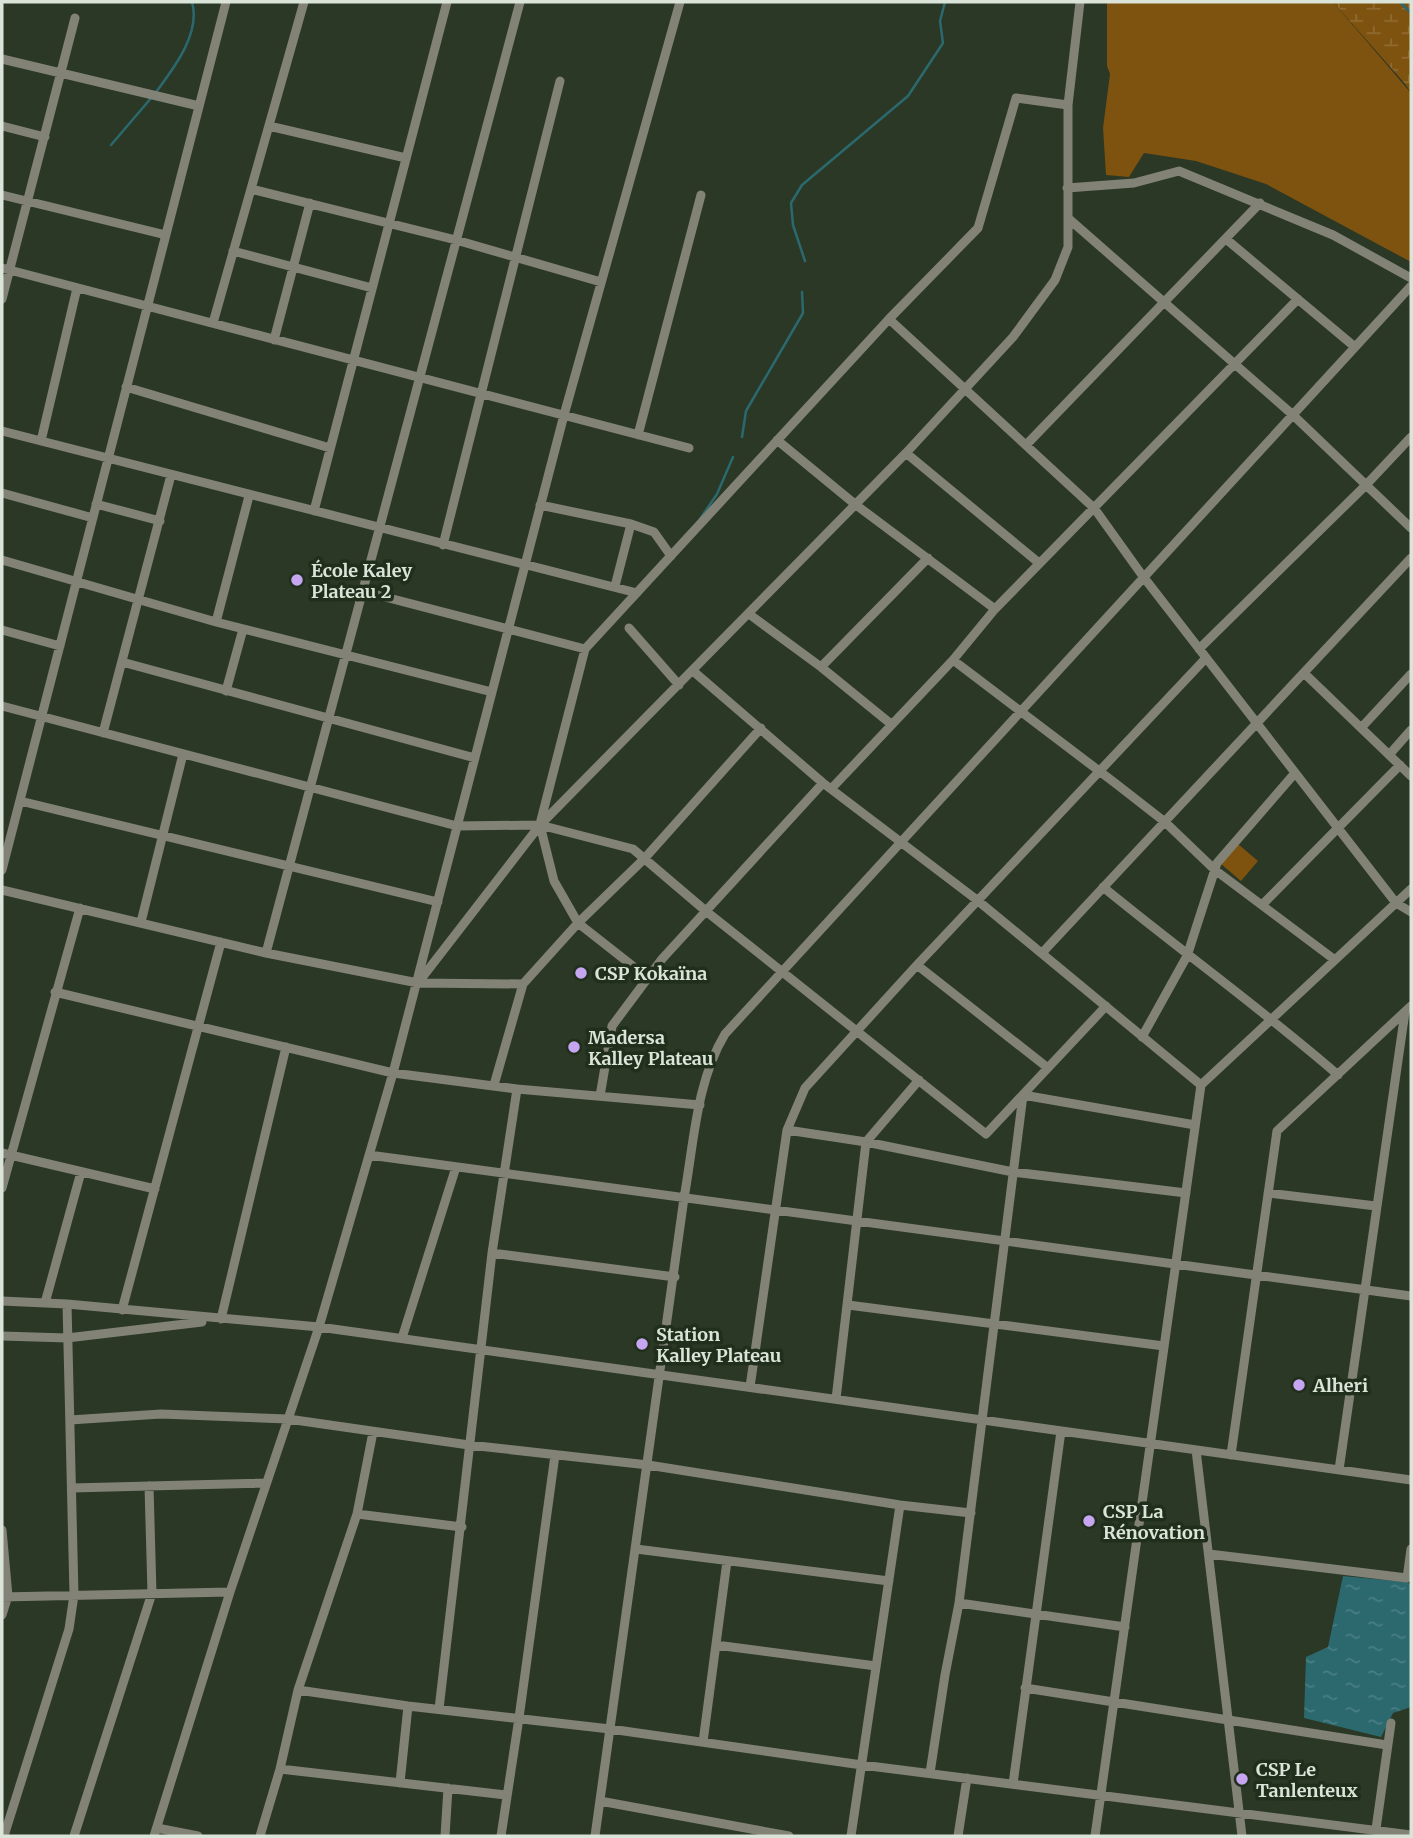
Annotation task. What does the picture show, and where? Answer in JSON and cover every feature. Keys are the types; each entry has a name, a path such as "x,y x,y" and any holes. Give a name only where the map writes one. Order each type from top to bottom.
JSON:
{"street":[{"path":"2,870 226,2"},
{"path":"212,323 304,2"},
{"path":"314,512 447,2"},
{"path":"266,953 520,2"},
{"path":"198,1836 156,1832 230,1592 319,1326 393,1073 564,415 680,2"},
{"path":"418,983 540,825 906,453 1030,316 1055,280 1068,247 1068,105 1080,2"},
{"path":"2,299 6,269 28,202 75,18"},
{"path":"2,58 199,106"},
{"path":"443,545 560,81"},
{"path":"648,978 578,923 554,881 540,825 585,649 889,319 978,228 1016,98 1068,105"},
{"path":"2,126 45,137"},
{"path":"269,126 406,158"},
{"path":"1067,188 1134,183 1179,171 1333,234 1411,278"},
{"path":"251,189 456,240 601,282"},
{"path":"2,195 166,235"},
{"path":"638,435 701,195"},
{"path":"1026,445 1260,203"},
{"path":"274,340 310,204"},
{"path":"1069,219 1166,301 1293,415 1411,528"},
{"path":"1226,239 1355,347"},
{"path":"233,251 372,288"},
{"path":"6,269 689,448"},
{"path":"595,1836 684,1198 709,1066 725,1034 1142,575 1411,286"},
{"path":"41,441 77,288"},
{"path":"831,789 953,660 995,609 1298,299"},
{"path":"889,319 1094,508 1206,659 1396,903 1411,912"},
{"path":"127,387 330,448"},
{"path":"2,431 637,593"},
{"path":"1199,649 1366,485 1411,436"},
{"path":"778,440 856,505 995,609"},
{"path":"906,453 1039,563"},
{"path":"103,733 171,475"},
{"path":"2,493 93,518"},
{"path":"216,622 249,496"},
{"path":"96,504 159,521"},
{"path":"540,505 654,531 671,556"},
{"path":"615,586 631,524"},
{"path":"821,667 928,558"},
{"path":"1042,953 1411,558"},
{"path":"2,560 216,622 492,692"},
{"path":"362,592 585,649"},
{"path":"749,614 821,667 891,724"},
{"path":"629,628 679,685"},
{"path":"226,691 243,629"},
{"path":"2,630 60,646"},
{"path":"750,1387 786,1130 805,1088 977,900 1206,659"},
{"path":"953,660 1165,822 1215,870 1335,960"},
{"path":"122,662 475,758"},
{"path":"693,671 823,783 977,900 1201,1085"},
{"path":"1304,673 1411,776"},
{"path":"1361,728 1411,674"},
{"path":"2,706 457,826 540,825 633,849 707,912 986,1134 1106,1006"},
{"path":"494,1085 523,984 578,923 645,859 761,728"},
{"path":"1389,755 1411,730"},
{"path":"141,922 183,754"},
{"path":"1262,905 1399,765"},
{"path":"1142,1037 1187,956 1217,863 1295,773"},
{"path":"600,1096 612,1026 662,959 823,783"},
{"path":"20,801 438,902"},
{"path":"1103,887 1187,956 1272,1018 1338,1074"},
{"path":"1095,1836 1201,1085 1411,889"},
{"path":"2,890 221,943 418,983 523,984"},
{"path":"2,1188 6,1154 80,908"},
{"path":"122,1310 221,943"},
{"path":"917,965 1048,1068"},
{"path":"55,992 393,1073 517,1089 700,1105"},
{"path":"1231,1455 1277,1131 1408,1009"},
{"path":"1339,1470 1376,1206 1408,1009"},
{"path":"221,1319 286,1048"},
{"path":"836,1399 866,1142 919,1080"},
{"path":"439,1709 492,1254 517,1089"},
{"path":"1023,1095 1195,1125"},
{"path":"930,1773 959,1603 1023,1095"},
{"path":"786,1130 866,1142 1013,1172 1186,1193"},
{"path":"6,1154 155,1189"},
{"path":"369,1156 1411,1296"},
{"path":"402,1338 456,1167"},
{"path":"45,1303 81,1172"},
{"path":"1268,1194 1376,1206"},
{"path":"492,1254 675,1277"},
{"path":"2,1301 67,1304 319,1326 1411,1480"},
{"path":"4,1836 69,1629 74,1595 67,1304"},
{"path":"848,1305 1164,1346"},
{"path":"2,1336 66,1338 221,1319"},
{"path":"70,1420 161,1415 288,1419 469,1446 648,1465 900,1505 971,1513"},
{"path":"1013,1784 1061,1431"},
{"path":"260,1836 280,1769 298,1690 357,1514 373,1432"},
{"path":"1196,1450 1242,1836"},
{"path":"501,1836 555,1455"},
{"path":"72,1488 267,1483"},
{"path":"74,1836 152,1593 149,1486"},
{"path":"851,1836 900,1505"},
{"path":"357,1514 462,1527"},
{"path":"2,1530 5,1596 2,1615"},
{"path":"636,1549 889,1581"},
{"path":"1209,1554 1407,1578 1411,1549"},
{"path":"703,1742 727,1561"},
{"path":"5,1596 230,1592"},
{"path":"959,1603 1125,1627"},
{"path":"716,1646 876,1666"},
{"path":"1025,1688 1387,1745"},
{"path":"298,1690 1239,1812 1375,1833 1411,1835"},
{"path":"400,1783 408,1706"},
{"path":"1375,1833 1391,1723"},
{"path":"280,1769 506,1795"},
{"path":"958,1836 967,1778"},
{"path":"445,1836 448,1788"},
{"path":"600,1801 789,1836"}],"green space":[{"path":"1107,2 1333,2 1411,93 1411,262 1266,184 1196,161 1144,153 1129,177 1106,175 1103,128 1110,74 1107,66"},
{"path":"1333,2 1411,2 1411,93 1406,85"},
{"path":"1238,844 1258,861 1241,881 1221,864"}],"water":[{"path":"1343,1576 1407,1582 1411,1585 1411,1707 1393,1713 1381,1737 1304,1718 1306,1657 1328,1647"}],"waterway":[{"path":"156,92 178,61 189,38 193,26 192,2"},
{"path":"805,261 793,225 791,203 802,185 908,96 943,43 940,21 945,2"},
{"path":"1400,2 1411,13"},
{"path":"111,145 152,97"},
{"path":"742,437 746,411 803,313 802,292"},
{"path":"700,519 717,494 733,457"}],"place":[{"name":"École Kaley Plateau 2","path":"297,580"},
{"name":"CSP Kokaïna","path":"581,973"},
{"name":"Madersa Kalley Plateau","path":"574,1047"},
{"name":"Station Kalley Plateau","path":"642,1344"},
{"name":"Alheri","path":"1299,1385"},
{"name":"CSP La Rénovation","path":"1089,1521"},
{"name":"CSP Le Tanlenteux","path":"1242,1779"}]}
